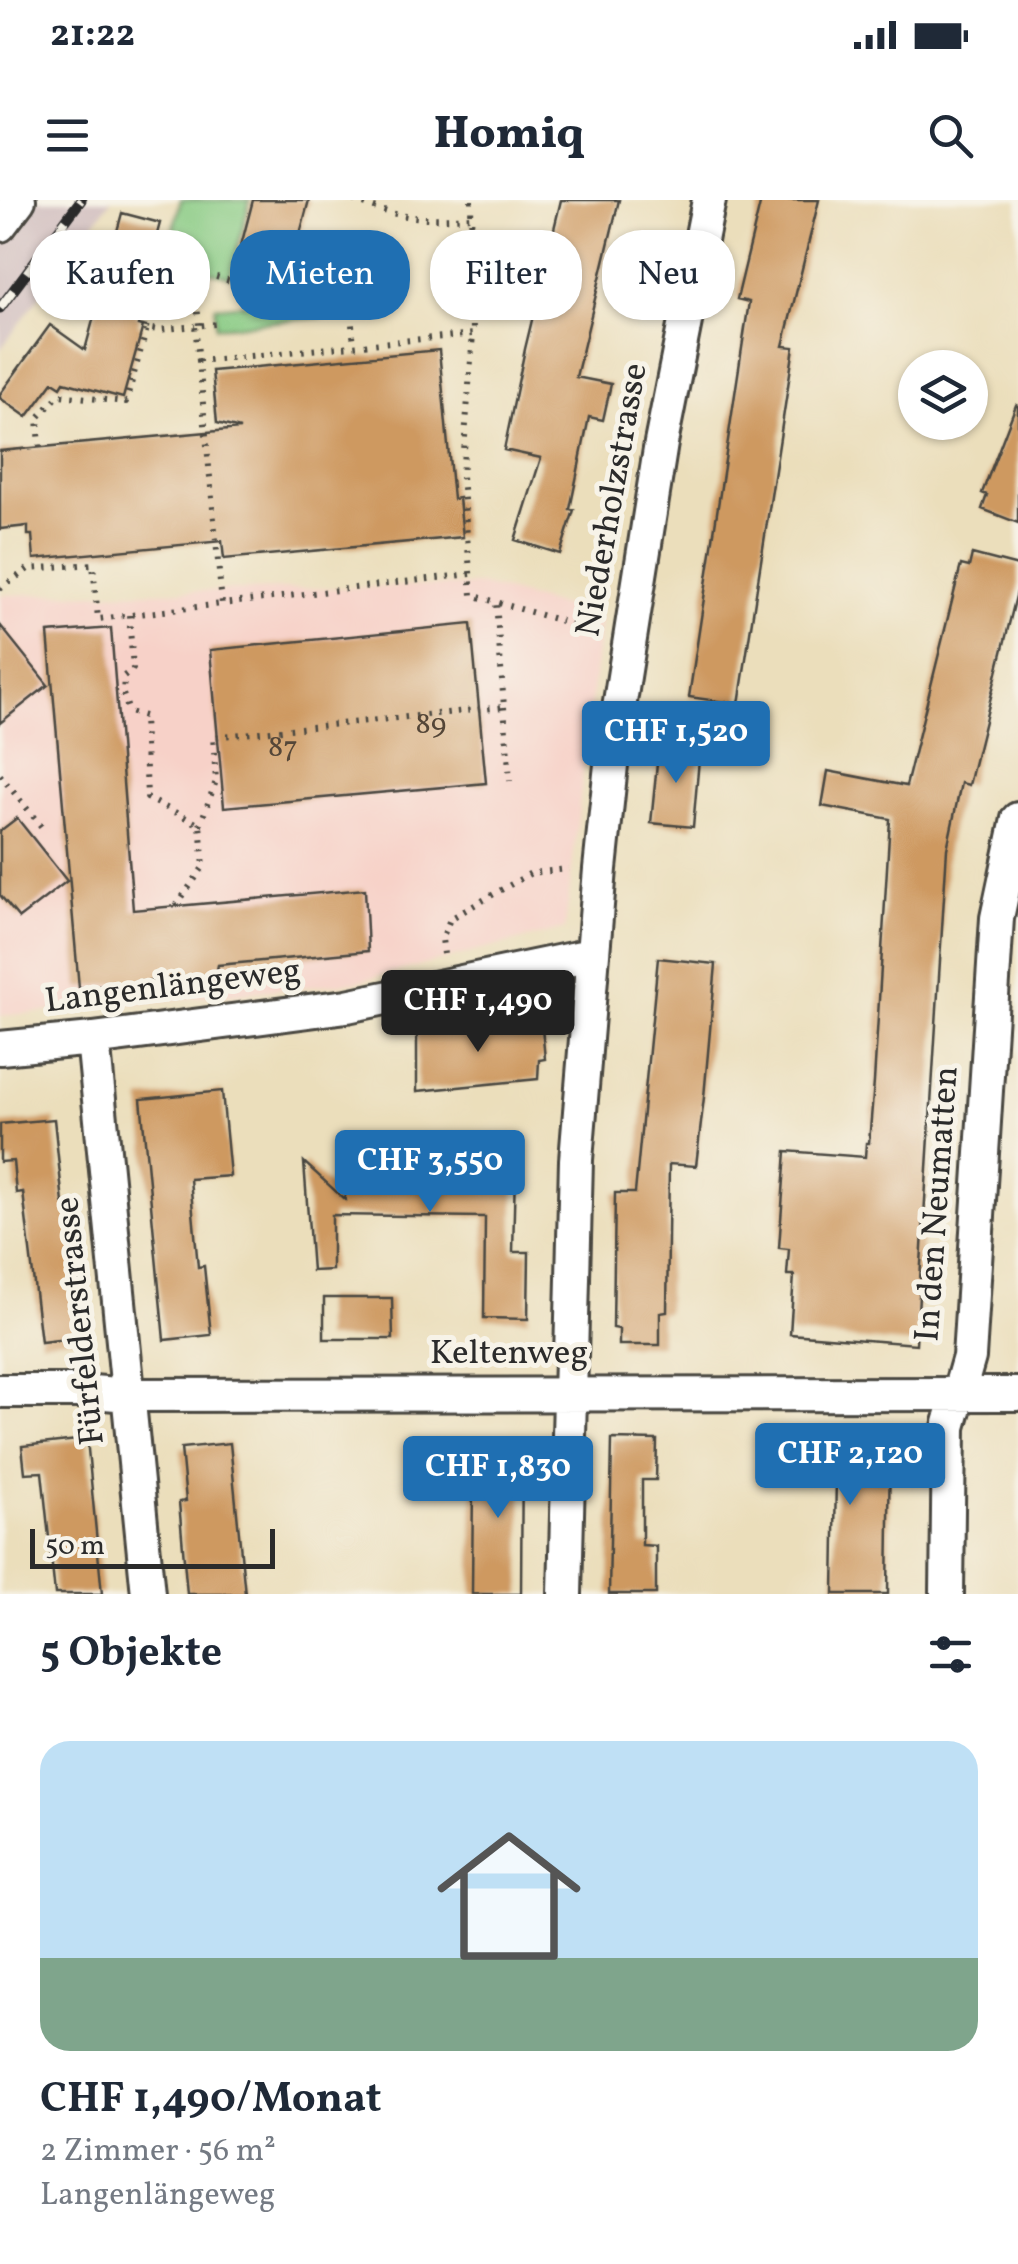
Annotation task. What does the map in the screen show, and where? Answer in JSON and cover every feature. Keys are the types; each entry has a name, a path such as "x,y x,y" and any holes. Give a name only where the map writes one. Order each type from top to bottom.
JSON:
{"street":[{"path":"0,225 20,200"},
{"name":"Niederholzstrasse","path":"565,1594 576,1160 591,955 613,746 661,443 709,200"},
{"name":"In den Neumatten","path":"947,1594 949,1427 968,1357 997,918 1018,819"},
{"name":"Langenlängeweg","path":"0,1048 92,1040 348,1006 591,955"},
{"name":"Fürfelderstrasse","path":"92,1040 148,1594"},
{"name":"Keltenweg","path":"0,1391 80,1391 129,1396 1018,1394"}],"path":[{"path":"354,200 406,218 470,217"},
{"path":"470,200 473,334 462,476 472,595 630,640"},
{"path":"40,447 38,418 59,394 126,402 149,320"},
{"path":"197,320 222,604"},
{"path":"352,320 354,346"},
{"path":"147,328 216,324"},
{"path":"199,361 473,334"},
{"path":"0,589 28,569 93,564 98,618 470,574"},
{"path":"496,602 510,781"},
{"path":"128,615 133,669 124,676 123,694 129,712 144,716 148,798 200,826"},
{"path":"176,906 204,866 200,826 216,782 213,737 504,707"},
{"path":"0,776 45,831"},
{"path":"444,955 442,939 450,920 530,873 600,869"}],"shaded area":[{"path":"19,200 111,200 89,230 30,230 30,309 0,350 0,225"},
{"path":"482,585 601,616 565,929 356,982 0,1016 0,595"}],"green space":[{"path":"181,200 250,200 242,230 230,230 230,277 210,272 210,230 173,230"},
{"path":"230,306 230,320 290,320 216,327 215,307"}],"building":[{"path":"253,200 309,200 301,230 245,230"},
{"path":"561,200 619,200 612,230 602,230 602,270 576,377 611,384 603,420 589,417 570,509 574,510 560,554 515,540 541,458 504,450 532,320 582,320 582,230 554,230"},
{"path":"761,200 819,200 783,346 794,347 739,704 689,697 749,302 737,299"},
{"path":"122,213 160,223 158,230 117,230"},
{"path":"93,320 139,320 138,325 143,326 123,398 64,382 61,387 53,382 27,417 0,398 50,325 85,350"},
{"path":"439,350 453,499 459,498 463,537 224,559 222,541 34,559 28,526 0,529 0,451 240,429 217,423 212,371"},
{"path":"1016,405 1018,523 982,509 987,495 982,493"},
{"path":"972,554 1018,566 1018,588 969,785 961,783 947,849 916,1344 790,1334 794,1275 787,1275 789,1249 779,1248 786,1151 865,1157 874,1082 890,819 822,806 828,771 906,786 961,565 969,567"},
{"path":"471,624 486,783 224,807 210,650"},
{"path":"0,625 48,685 0,723"},
{"path":"111,628 133,910 365,889 368,951 218,965 216,974 79,988 48,633"},
{"path":"659,744 700,748 693,827 651,823"},
{"path":"17,818 67,881 19,918 0,895 0,831"},
{"path":"658,958 716,964 704,1097 696,1166 669,1164 667,1312 660,1313 660,1345 619,1345 619,1329 613,1328 615,1193 635,1193"},
{"path":"526,1021 527,1029 542,1028 545,1059 539,1060 538,1079 417,1091 417,1031"},
{"path":"222,1091 230,1176 190,1179 198,1267 204,1266 211,1335 164,1340 141,1099"},
{"path":"54,1119 63,1203 71,1202 84,1337 41,1342 23,1192 16,1193 13,1161 0,1162 0,1124"},
{"path":"438,1154 464,1154 464,1171 515,1171 513,1252 529,1252 528,1319 484,1318 485,1217 332,1215 332,1270 312,1271 304,1162 345,1200 345,1167 379,1168 379,1157 438,1158"},
{"path":"324,1298 392,1298 393,1339 324,1339"},
{"path":"87,1439 102,1594 55,1594 42,1472 25,1473 22,1446"},
{"path":"612,1439 657,1440 656,1480 642,1480 642,1545 656,1546 656,1594 609,1594"},
{"path":"230,1443 245,1594 187,1594 179,1502 186,1501 181,1448"},
{"path":"480,1444 522,1444 521,1594 472,1594 473,1479 480,1480"},
{"path":"765,1445 890,1446 888,1594 834,1594 836,1475 766,1474"}],"railway":[{"path":"0,308 81,200"}]}
